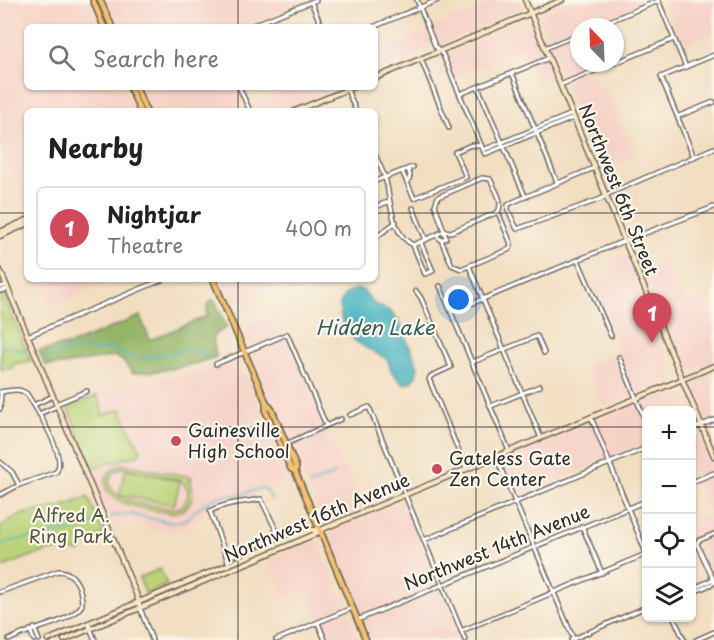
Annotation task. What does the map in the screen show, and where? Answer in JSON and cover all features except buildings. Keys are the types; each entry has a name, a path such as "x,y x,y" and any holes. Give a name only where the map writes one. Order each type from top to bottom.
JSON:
{"main road":[{"path":"93,0 103,24"},
{"path":"100,0 111,24"},
{"name":"Northwest 6th Street","path":"525,0 714,456"},
{"path":"378,77 562,0"},
{"path":"134,90 139,108"},
{"path":"135,90 145,108"},
{"path":"302,108 342,90"},
{"path":"133,94 143,103"},
{"path":"0,234 24,224"},
{"path":"0,270 140,608"},
{"path":"214,282 266,402 272,410 319,531 366,640"},
{"name":"Northwest 16th Avenue","path":"48,640 139,602 313,535 714,366"},
{"path":"266,402 266,412 291,469 295,471"},
{"path":"266,412 272,417 282,441 285,442"},
{"path":"230,567 311,530 319,531"},
{"name":"Northwest 16th Avenue","path":"64,640 196,581"}],"street":[{"path":"417,0 435,46 440,51 460,94 483,150"},
{"path":"378,25 438,0"},
{"path":"616,18 658,0 686,67"},
{"path":"256,24 314,1 321,24"},
{"path":"545,48 570,38"},
{"path":"624,59 674,39"},
{"path":"694,157 661,77 714,55"},
{"path":"460,94 549,58"},
{"path":"421,59 449,128"},
{"path":"560,85 592,72"},
{"path":"512,73 557,182"},
{"path":"478,87 525,196"},
{"path":"241,90 249,108"},
{"path":"347,90 355,108"},
{"path":"678,116 714,102"},
{"path":"402,171 414,198 466,177 455,152 471,145 483,150 502,145 573,116"},
{"path":"594,168 508,205 517,229 605,196 714,148"},
{"path":"378,162 384,177 388,202 396,222 403,238 413,245 425,274 433,271 421,242"},
{"path":"378,180 413,167"},
{"path":"407,169 410,176 408,182"},
{"path":"413,245 444,231 451,232 498,212 501,206 500,201 490,179 482,178 438,197 435,205 444,231 446,238 441,240"},
{"path":"378,206 388,202"},
{"path":"451,312 714,207"},
{"path":"413,208 426,240"},
{"path":"436,235 441,240 452,265 461,268 469,266 510,249 512,244 498,212"},
{"path":"378,236 396,222"},
{"path":"578,260 611,336"},
{"path":"469,266 542,438"},
{"path":"28,336 157,282"},
{"path":"440,286 509,451"},
{"path":"0,289 7,287"},
{"path":"416,291 451,368 431,376 429,380 466,469"},
{"path":"216,364 287,334 326,425"},
{"path":"472,363 537,336 544,353"},
{"path":"619,357 642,411"},
{"path":"491,406 540,386"},
{"path":"0,409 1,392 23,390 39,414 56,451 59,469 0,495"},
{"path":"39,414 87,391"},
{"path":"34,405 53,396"},
{"path":"350,415 369,407 465,640"},
{"path":"591,417 642,543"},
{"path":"285,442 341,419"},
{"path":"696,427 714,420"},
{"path":"424,540 642,450"},
{"path":"496,457 573,640 642,609"},
{"path":"0,462 8,467 19,485"},
{"path":"696,480 714,473"},
{"path":"230,567 210,511 216,508 233,502 261,499 282,542"},
{"name":"Northwest 14th Avenue","path":"357,620 642,503"},
{"path":"582,526 602,573"},
{"path":"696,589 714,581 697,542 714,534"},
{"path":"227,558 279,536"},
{"path":"461,631 642,555"},
{"path":"0,592 58,571 66,571 74,577 82,596 82,605 72,615 9,640"},
{"path":"140,608 152,640"},
{"path":"276,640 352,608"},
{"path":"318,622 325,640"},
{"path":"676,622 684,640"},
{"path":"88,623 95,640"},
{"path":"32,629 34,640"},
{"path":"32,629 39,640"},
{"path":"696,640 714,632"}],"shaded area":[{"path":"0,0 88,0 99,24 24,24 24,90 126,90 134,108 24,108 24,201 0,143"},
{"path":"104,0 306,0 248,24 114,24"},
{"path":"497,0 518,0 522,9 378,71 378,51"},
{"path":"575,0 655,0 612,18 570,18 570,72 594,74 601,90 606,88 636,157 601,172 539,18 540,15"},
{"path":"663,0 714,0 714,32 682,45"},
{"path":"527,21 551,78 536,84 523,48 454,77 445,54"},
{"path":"141,90 236,90 243,107 284,90 333,90 290,108 149,108"},
{"path":"626,257 674,376 603,407 586,366 617,352 614,345 618,343 593,283 613,275 609,264"},
{"path":"667,261 685,304 699,299 706,315 714,312 714,361 687,372 642,272"},
{"path":"42,282 110,282 53,306"},
{"path":"221,282 264,282 268,290 231,306"},
{"path":"278,313 323,424 343,467 346,467 363,508 324,524 241,328"},
{"name":"Gainesville High School","path":"239,358 290,476 257,491 250,500 231,501 212,508 210,505 206,506 206,511 199,518 177,531 146,528 142,522 132,520 124,520 113,528 62,406 126,385 202,371"},
{"path":"706,374 714,393 714,445 689,382"},
{"path":"677,386 685,406 642,406 642,446 518,496 502,459"},
{"path":"696,426 714,467 714,576 698,539 696,540 696,520 710,514 696,477"},
{"path":"404,500 462,640 372,640 327,533"},
{"path":"316,540 359,640 327,640 307,591 286,599 269,560"}],"green space":[{"path":"0,294 4,295 31,361 13,364 13,368 1,370"},
{"path":"212,300 215,301 227,328 213,337 216,357 186,366 133,373 123,361 115,356 64,365 45,365 39,351 72,344 140,316 150,340 207,316 207,305"},
{"path":"97,396 101,404 102,415 121,409 141,450 134,456 93,468 68,408"},
{"path":"123,464 192,477 189,481 192,492 190,502 183,509 172,513 141,508 119,501 106,488 106,479 110,471","holes":["124,468 180,480 188,489 187,497 182,505 172,509 133,502 115,493 110,487 112,474"]},
{"path":"126,469 180,481 174,505 119,495"},
{"name":"Alfred A. Ring Park","path":"88,497 104,534 86,542 80,552 49,551 0,568 0,529 7,523 22,514 66,505"},
{"path":"160,569 167,585 146,594 139,578"}],"water":[{"name":"Hidden Lake","path":"358,289 364,291 373,303 390,311 399,322 418,366 412,382 403,384 392,372 387,359 358,343 347,330 340,313 340,305 343,297"}],"waterway":[{"path":"0,346 26,351"},
{"path":"41,355 48,356 75,349 86,348 93,351 110,348 134,359 188,350 203,353 209,359"},
{"path":"309,485 335,474"},
{"path":"110,516 130,514 173,523 186,519 202,505 217,497 242,494 261,488 266,490 272,500"},
{"path":"0,545 10,541 75,530 96,522"}],"place":[{"name":"Nightjar","path":"652,343"},
{"name":"Gainesville High School","path":"176,441"},
{"name":"Gateless Gate Zen Center","path":"437,469"}]}
